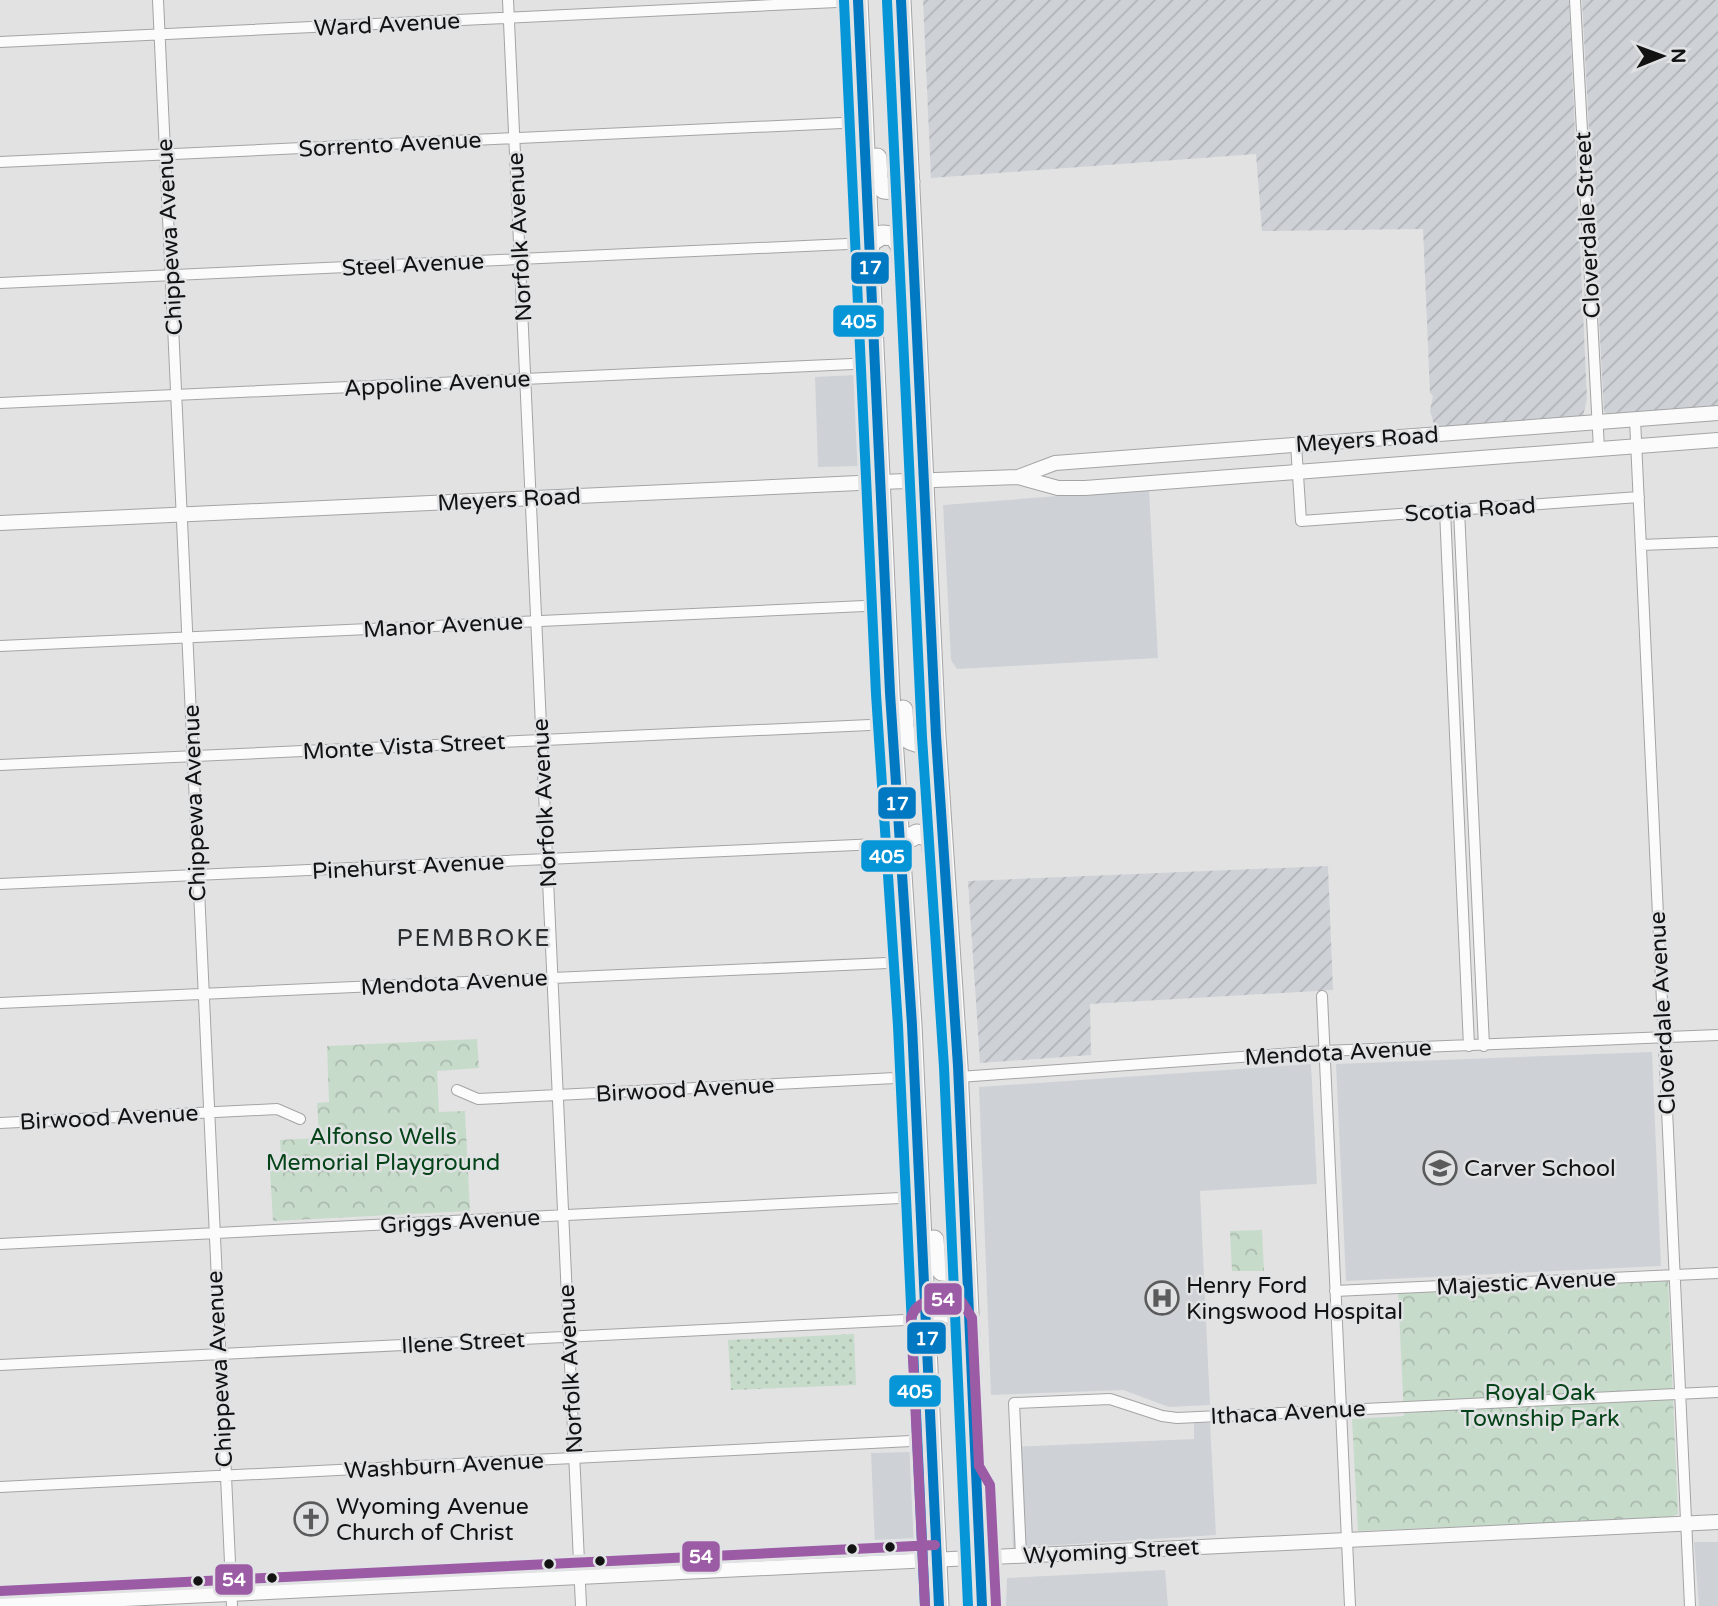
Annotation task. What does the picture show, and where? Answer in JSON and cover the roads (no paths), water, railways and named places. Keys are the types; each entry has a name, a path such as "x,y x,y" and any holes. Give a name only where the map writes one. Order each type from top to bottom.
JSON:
{"highway":[{"path":"858,0 891,724 909,962 939,1606"},
{"path":"901,0 936,736 959,1077 982,1606"},
{"path":"860,59 874,92 880,184 887,190 894,190 910,182"},
{"path":"869,243 882,235 892,234 901,247 911,446 923,471"},
{"path":"880,491 894,523 904,729 908,737 916,743 936,736"},
{"path":"900,843 920,834 932,841 939,925 953,965"},
{"path":"918,1144 931,1172 938,1267 953,1272 967,1264"},
{"path":"925,1319 943,1312 957,1318 965,1470 976,1487"},
{"path":"937,1568 950,1592 951,1606"}],"street":[{"name":"Chippewa Avenue","path":"158,0 207,1112 232,1600"},
{"name":"Norfolk Avenue","path":"508,0 581,1606"},
{"name":"Ward Avenue","path":"0,42 858,0"},
{"name":"Cloverdale Street","path":"1575,0 1599,449"},
{"name":"Sorrento Avenue","path":"0,162 863,122"},
{"name":"Steel Avenue","path":"0,283 869,243"},
{"name":"Appoline Avenue","path":"0,403 874,362"},
{"name":"Meyers Road","path":"1018,477 1055,463 1718,413"},
{"name":"Cloverdale Avenue","path":"1635,419 1690,1606"},
{"name":"Meyers Road","path":"0,523 530,499 880,491 923,471 1018,477 1058,488 1085,488 1718,440"},
{"path":"1296,444 1298,471"},
{"name":"Scotia Road","path":"1298,471 1301,522 1639,497"},
{"path":"1459,510 1484,1046"},
{"path":"1445,511 1469,1046"},
{"path":"1641,545 1718,542"},
{"path":"1449,604 1463,603"},
{"name":"Manor Avenue","path":"0,646 886,605"},
{"name":"Monte Vista Street","path":"0,765 891,724"},
{"path":"1457,765 1471,764"},
{"name":"Pinehurst Avenue","path":"0,884 900,843"},
{"path":"1461,850 1475,850"},
{"path":"1465,937 1478,936"},
{"name":"Mendota Avenue","path":"0,1003 909,962"},
{"path":"1322,996 1350,1606"},
{"name":"Mendota Avenue","path":"959,1077 1324,1051 1718,1035"},
{"name":"Birwood Avenue","path":"457,1090 478,1099 915,1077"},
{"name":"Birwood Avenue","path":"0,1123 277,1109 300,1119"},
{"name":"Griggs Avenue","path":"0,1244 920,1198"},
{"name":"Majestic Avenue","path":"1335,1291 1718,1273"},
{"name":"Ilene Street","path":"0,1365 925,1319"},
{"name":"Ithaca Avenue","path":"1021,1556 1014,1402 1110,1399 1162,1416 1177,1418 1718,1392"},
{"name":"Washburn Avenue","path":"0,1487 931,1440"},
{"name":"Wyoming Street","path":"0,1605 232,1600 580,1578 937,1568 980,1558 1718,1522"}],"place":[{"name":"Carver School","path":"1440,1168"},
{"name":"Henry Ford Kingswood Hospital","path":"1162,1298"},
{"name":"Wyoming Avenue Church of Christ","path":"311,1519"}],"district":[{"name":"PEMBROKE","path":"474,938"}],"park label":[{"name":"Alfonso Wells Memorial Playground","path":"383,1149"},
{"name":"Royal Oak Township Park","path":"1540,1405"}]}
